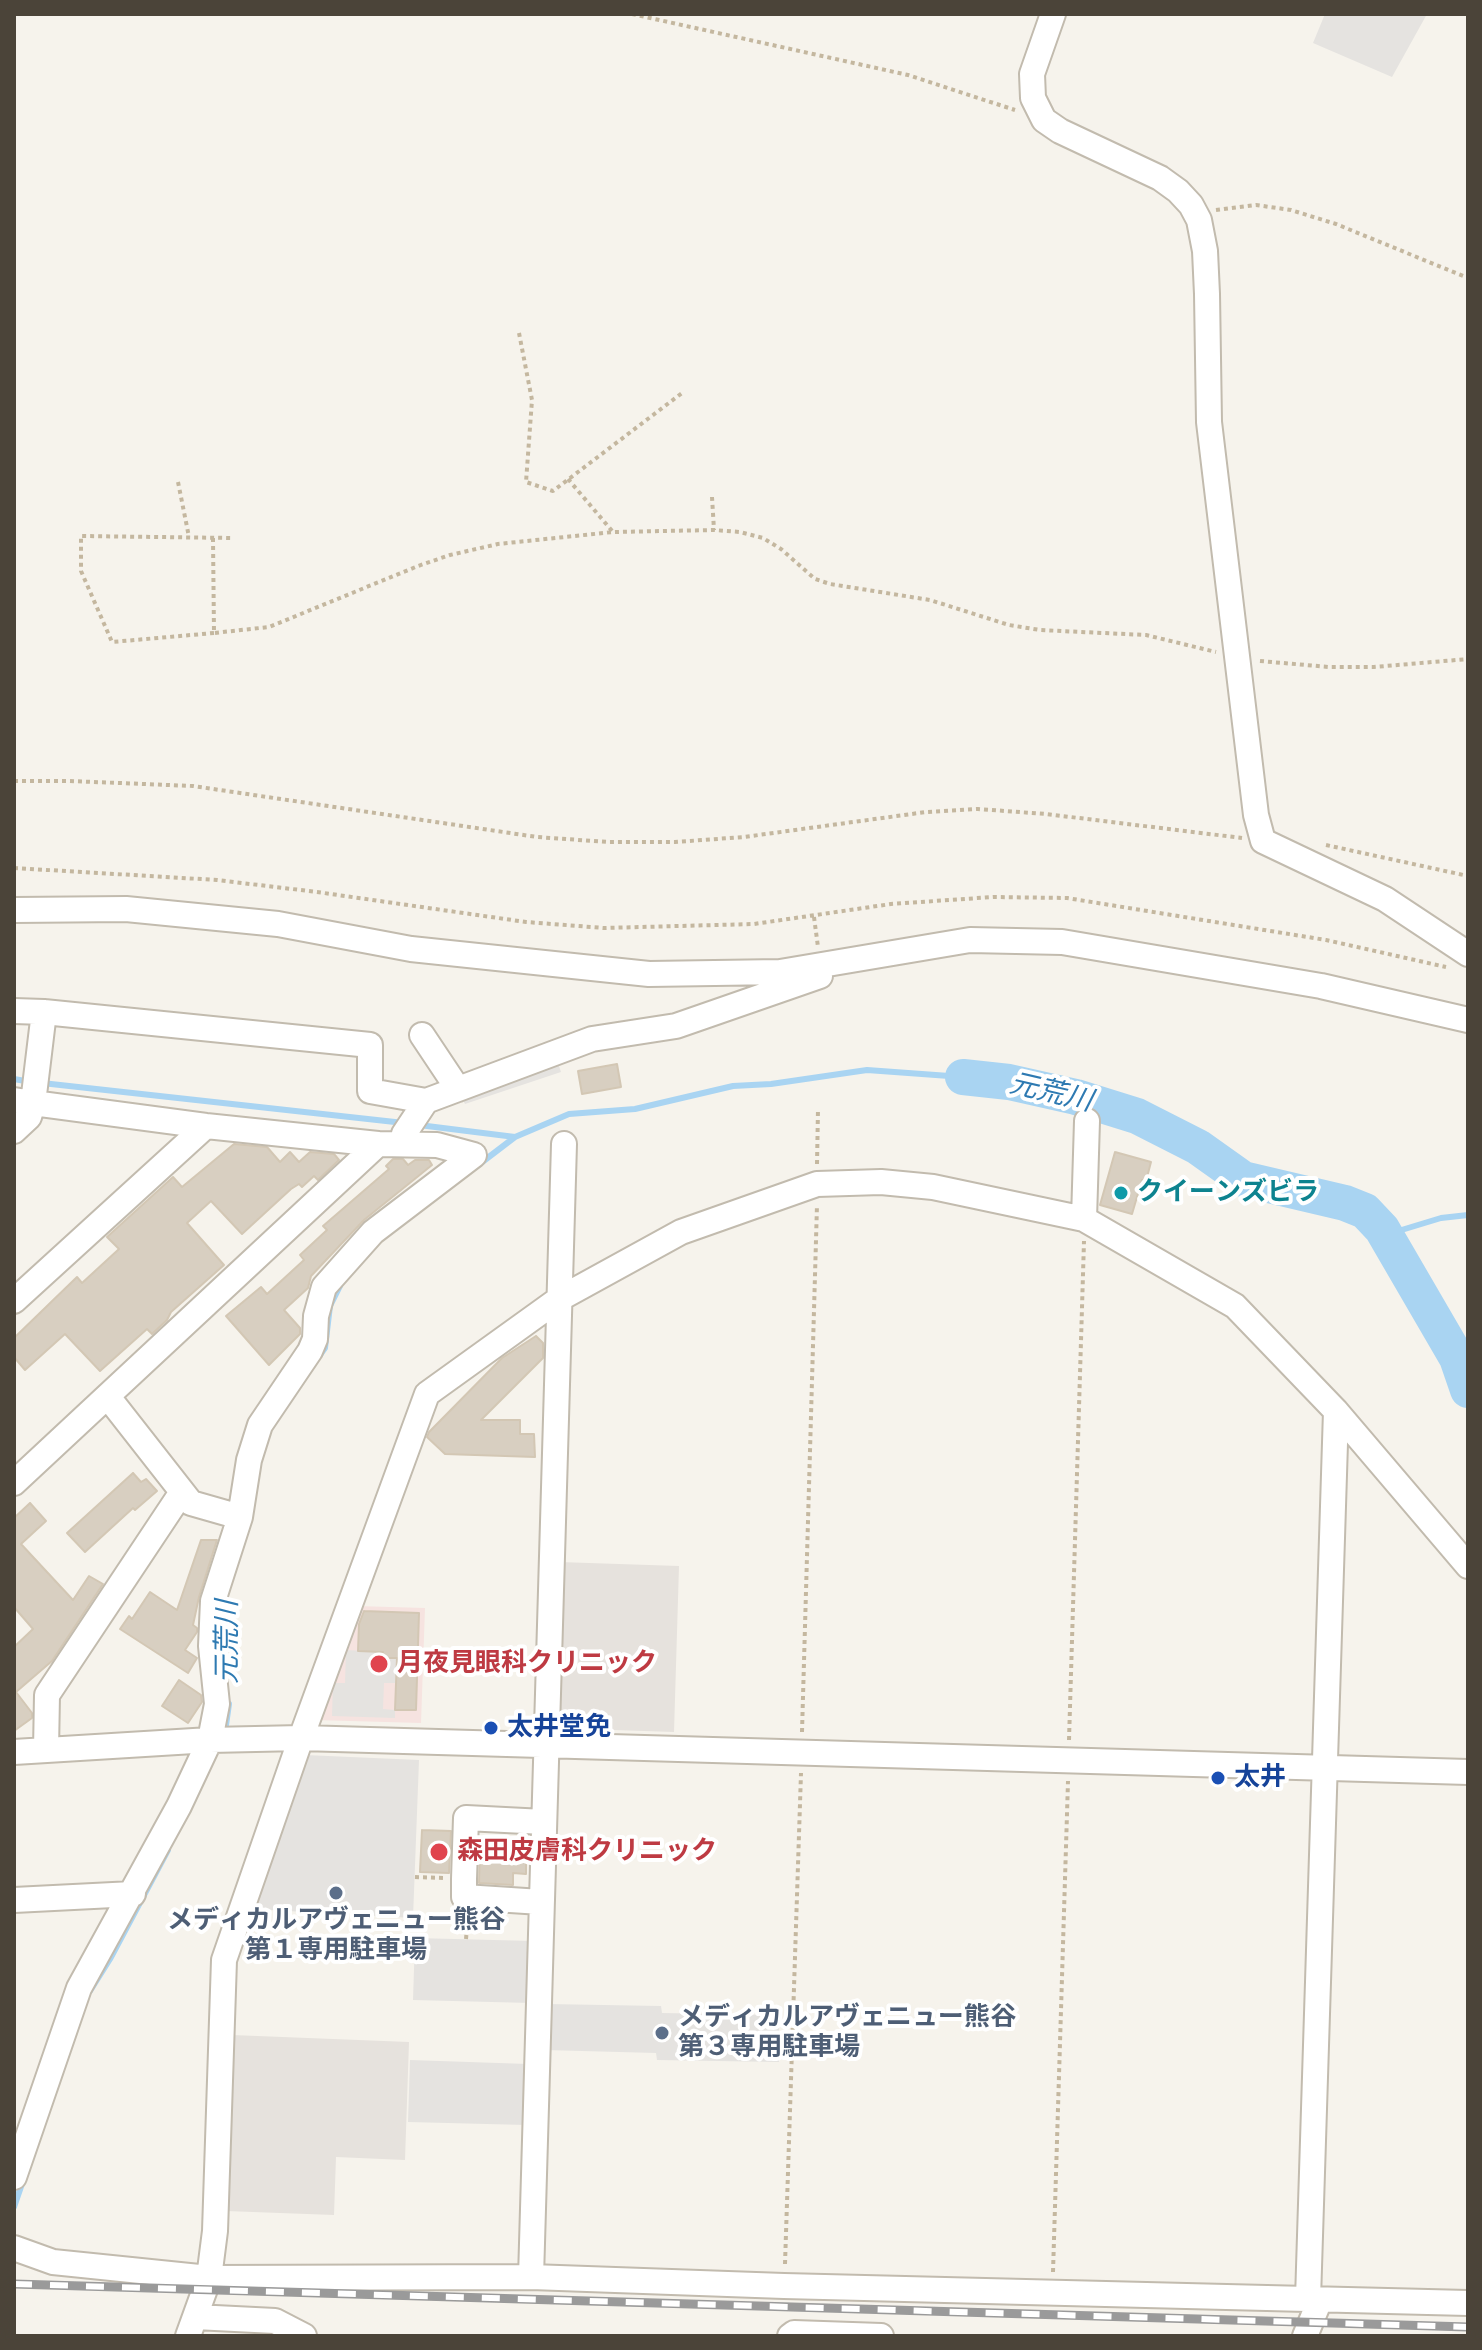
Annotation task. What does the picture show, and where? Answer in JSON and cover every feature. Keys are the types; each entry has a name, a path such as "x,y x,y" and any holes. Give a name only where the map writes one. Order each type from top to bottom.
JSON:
{"street":[{"path":"1053,14 1032,74 1033,98 1044,120 1060,131 1160,178 1185,198 1199,220 1205,251 1209,422 1256,815 1263,841 1385,899 1461,961"},
{"path":"14,910 126,909 278,924 411,949 649,974 780,972 970,940 1062,942 1321,986 1468,1020"},
{"path":"14,1483 394,1141 423,1104 592,1039 676,1026 726,1010 821,976 827,964"},
{"path":"14,1011 370,1045 370,1091 423,1104"},
{"path":"14,1131 29,1117 27,1099 37,1068 44,1012"},
{"path":"422,1035 458,1089"},
{"path":"14,2177 79,1988 133,1894 210,1740 217,1704 211,1646 213,1601 240,1517 249,1460 260,1425 310,1351 324,1287 373,1232 474,1155 437,1145 206,1126 27,1099"},
{"path":"1084,1219 1087,1121"},
{"path":"14,1301 206,1126"},
{"path":"531,2277 564,1144"},
{"path":"304,2336 275,2321 192,2326 209,2278 215,2231 224,1960 301,1738 427,1394 559,1299 681,1232 817,1184 881,1182 933,1187 1084,1219 1235,1306 1336,1411 1468,1566"},
{"path":"108,1397 191,1503 240,1517"},
{"path":"1305,2336 1314,2300 1324,1767 1336,1411"},
{"path":"46,1750 47,1695 182,1492"},
{"path":"14,1752 210,1740 301,1738 1468,1772"},
{"path":"541,1902 464,1897 466,1818 544,1822"},
{"path":"14,1900 133,1894"},
{"path":"15,2248 53,2262 209,2278 531,2277 1468,2303"},
{"path":"790,2336 794,2333 881,2336"}],"path":[{"path":"632,14 908,75 1044,120"},
{"path":"1199,220 1211,211 1224,207 1256,205 1291,210 1336,224 1468,278"},
{"path":"519,333 532,400 526,482 553,491 682,393"},
{"path":"568,479 613,532"},
{"path":"178,482 189,537"},
{"path":"712,497 714,530"},
{"path":"233,538 81,536 81,571 112,642 269,627 450,555 530,539 613,532 714,530 763,538 781,549 815,579 830,584 930,600 1009,625 1040,630 1146,635 1238,659 1329,667 1374,667 1468,659"},
{"path":"213,538 214,633"},
{"path":"14,781 193,786 537,837 608,842 675,842 744,837 926,812 978,809 1046,814 1263,841"},
{"path":"1313,842 1468,876"},
{"path":"14,868 217,880 526,922 604,928 754,924 891,904 993,897 1067,898 1461,961"},
{"path":"814,917 827,964"},
{"path":"784,2286 802,1752 818,1109"},
{"path":"415,1877 464,1879"}],"shaded area":[{"path":"1325,14 1427,14 1392,77 1313,43"},
{"path":"556,1057 561,1072 465,1104 459,1092"},
{"path":"559,1562 679,1566 674,1732 554,1728"},
{"name":"月夜見眼科クリニック","path":"356,1606 425,1608 421,1723 314,1720"},
{"path":"346,1650 383,1652 384,1657 397,1658 396,1683 384,1683 383,1709 395,1710 395,1718 332,1716 333,1683 345,1683"},
{"path":"305,1755 419,1760 413,1918 252,1909"},
{"path":"415,1938 533,1941 531,2003 413,2000"},
{"name":"メディカルアヴェニュー熊谷 第３専用駐車場","path":"546,2004 661,2006 662,2013 779,2015 779,2062 657,2060 656,2053 545,2050"},
{"path":"232,2035 409,2042 405,2160 336,2157 334,2215 226,2211"},
{"path":"410,2060 528,2064 526,2125 408,2122"}],"building":[{"path":"617,1064 621,1087 582,1094 578,1071"},
{"path":"234,1144 267,1147 280,1162 290,1152 299,1162 310,1152 334,1154 339,1160 318,1180 314,1176 302,1187 299,1184 291,1189 242,1234 211,1201 187,1223 224,1265 171,1312 152,1334 147,1329 100,1371 65,1334 25,1370 14,1357 14,1338 77,1277 82,1283 119,1249 107,1237 173,1177 182,1187"},
{"name":"クイーンズビラ","path":"1115,1152 1151,1162 1132,1214 1100,1205"},
{"path":"393,1159 403,1159 408,1165 415,1160 429,1160 432,1165 364,1220 311,1276 308,1288 284,1310 300,1328 300,1334 269,1365 226,1316 261,1287 267,1294 304,1260 300,1255 327,1230 323,1226 389,1169 386,1166"},
{"path":"536,1336 543,1343 543,1358 481,1420 520,1420 520,1434 534,1434 535,1457 445,1454 427,1437 429,1432 502,1358"},
{"path":"133,1473 141,1482 146,1479 157,1491 135,1510 133,1508 85,1552 67,1533"},
{"path":"30,1503 46,1521 21,1544 73,1600 89,1576 103,1584 52,1661 16,1692 32,1713 32,1718 14,1731 14,1647 33,1629 14,1607 14,1518"},
{"path":"201,1540 217,1540 199,1597 193,1625 197,1632 185,1650 197,1658 188,1673 120,1629 129,1616 132,1619 150,1592 177,1610"},
{"path":"364,1611 419,1613 416,1710 395,1710 397,1658 383,1658 383,1652 358,1651 359,1624"},
{"path":"179,1680 201,1695 202,1702 188,1723 162,1706"},
{"name":"森田皮膚科クリニック","path":"422,1830 451,1831 449,1873 420,1872"},
{"path":"480,1842 515,1843 514,1858 526,1858 526,1874 513,1873 513,1885 479,1883"}],"waterway":[{"name":"元荒川","path":"477,1166 515,1137 569,1114 635,1109 733,1086 771,1084 867,1070 963,1077"},
{"name":"元荒川","path":"963,1077 1009,1082 1076,1097 1137,1116 1198,1147 1243,1179 1345,1203 1365,1211 1382,1229 1457,1358 1468,1390"},
{"name":"元荒川","path":"14,1079 31,1082"},
{"name":"元荒川","path":"42,1083 404,1123"},
{"name":"元荒川","path":"419,1125 515,1137"},
{"path":"1385,1235 1441,1218 1468,1215"},
{"name":"元荒川","path":"320,1355 325,1348 330,1306 340,1286"},
{"name":"元荒川","path":"225,1732 229,1704"},
{"name":"元荒川","path":"90,1991 168,1850"},
{"name":"元荒川","path":"14,2207 24,2178"}],"railway":[{"path":"14,2284 1468,2327"}],"place":[{"name":"クイーンズビラ","path":"1121,1193"},
{"name":"月夜見眼科クリニック","path":"379,1664"},
{"name":"太井堂免","path":"491,1728"},
{"name":"太井","path":"1218,1778"},
{"name":"森田皮膚科クリニック","path":"439,1852"},
{"name":"メディカルアヴェニュー熊谷 第１専用駐車場","path":"336,1893"},
{"name":"メディカルアヴェニュー熊谷 第３専用駐車場","path":"662,2033"}]}
